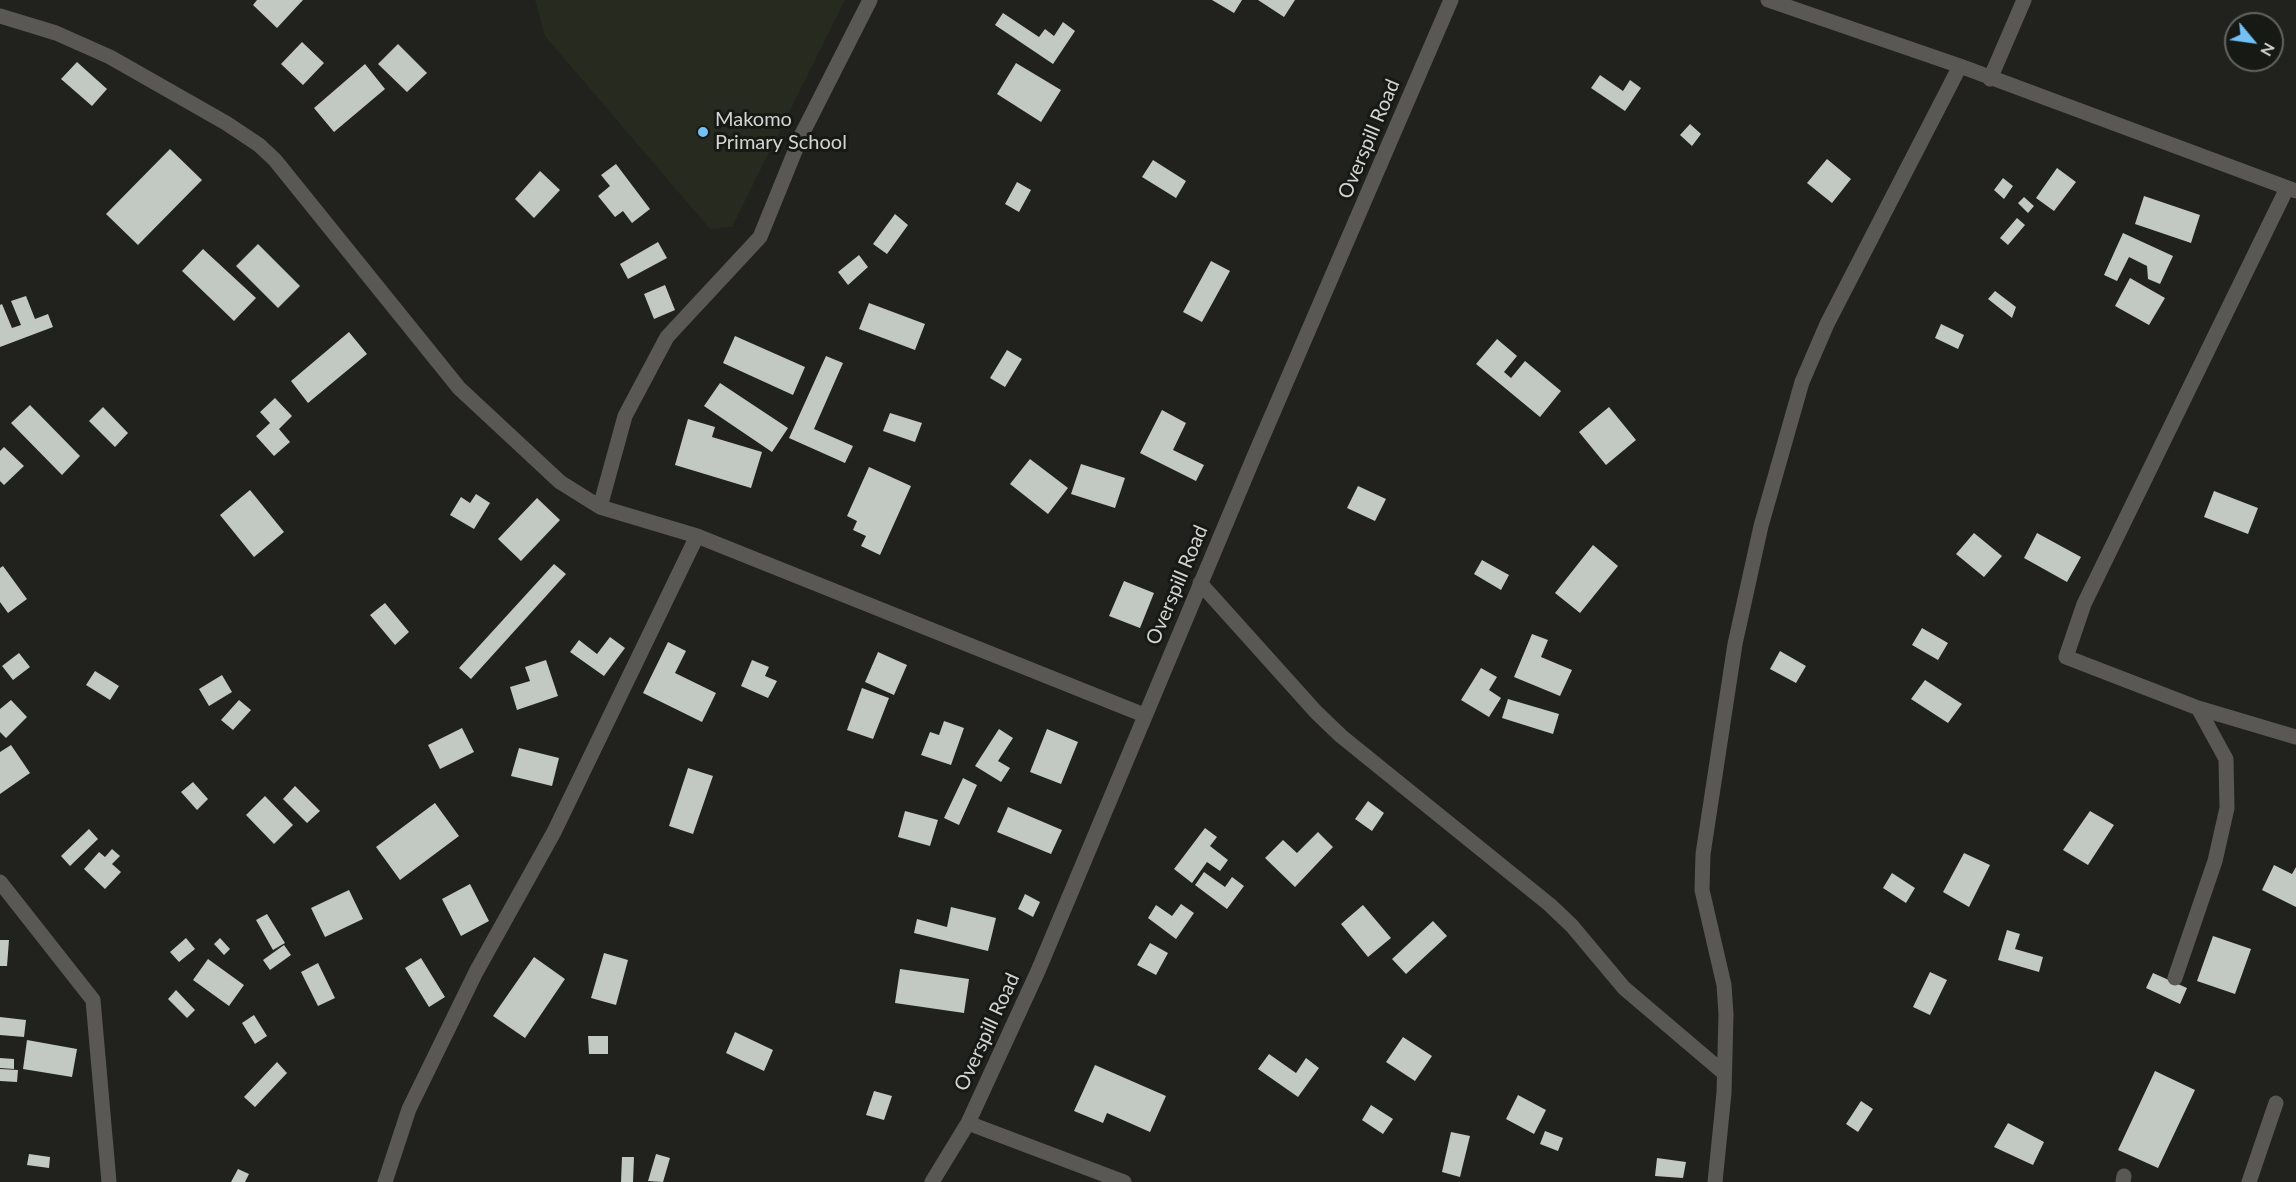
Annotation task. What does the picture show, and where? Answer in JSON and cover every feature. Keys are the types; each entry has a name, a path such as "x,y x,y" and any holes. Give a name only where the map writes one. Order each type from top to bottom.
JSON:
{"street":[{"path":"600,507 625,416 667,337 760,237 802,134 870,0"},
{"name":"Overspill Road","path":"932,1182 968,1123 1038,971 1200,583 1451,0"},
{"path":"1768,0 1960,66 2292,190 2084,604 2066,657 2198,708 2296,737"},
{"path":"1990,79 2024,0"},
{"path":"0,16 56,33 110,57 226,123 259,145 275,160 459,388 560,482 600,507 697,536 1144,715"},
{"path":"1715,1182 1724,1073 1726,1014 1724,985 1702,890 1703,854 1735,644 1761,526 1802,382 1827,324 1960,66"},
{"path":"385,1182 408,1109 476,972 554,832 697,536"},
{"path":"1200,583 1292,686 1341,736 1550,905 1572,926 1624,988 1724,1073"},
{"path":"2175,978 2215,861 2227,808 2226,759 2198,708"},
{"path":"0,882 93,1000 109,1182"},
{"path":"2249,1182 2276,1103"},
{"path":"968,1123 1124,1182"}],"shaded area":[{"name":"Makomo Primary School","path":"535,0 845,0 732,227 710,229 545,36"}],"building":[{"path":"257,0 303,0 277,28 253,5"},
{"path":"1212,0 1242,0 1234,13"},
{"path":"1258,0 1295,0 1284,17"},
{"path":"1003,13 1039,37 1045,29 1054,36 1063,22 1075,31 1053,64 995,25"},
{"path":"302,42 324,63 303,85 281,64"},
{"path":"398,44 427,73 407,92 378,64"},
{"path":"77,62 107,89 92,106 61,79"},
{"path":"1016,63 1061,90 1041,122 997,94"},
{"path":"365,64 385,89 334,132 314,108"},
{"path":"1600,75 1623,91 1630,80 1641,88 1625,111 1591,88"},
{"path":"1690,124 1701,134 1692,146 1680,135"},
{"path":"170,149 202,180 138,245 106,214"},
{"path":"1827,159 1851,179 1832,203 1807,183"},
{"path":"1153,160 1186,181 1176,198 1142,177"},
{"path":"616,164 650,209 632,223 623,211 615,217 598,196 610,186 601,175"},
{"path":"2057,168 2076,182 2054,211 2036,198"},
{"path":"540,171 560,190 534,218 515,199"},
{"path":"2003,178 2013,186 2004,199 1994,190"},
{"path":"1017,182 1031,190 1019,212 1005,204"},
{"path":"2144,196 2200,215 2191,243 2135,224"},
{"path":"2024,197 2034,206 2028,213 2018,203"},
{"path":"895,214 908,225 887,254 873,244"},
{"path":"2017,218 2025,225 2008,245 2000,238"},
{"path":"2123,233 2173,256 2160,284 2148,279 2147,266 2129,257 2117,281 2104,275"},
{"path":"658,242 667,258 628,279 620,264"},
{"path":"258,244 300,286 278,308 236,266"},
{"path":"203,249 256,298 234,321 182,271"},
{"path":"859,255 868,267 848,285 838,272"},
{"path":"1211,261 1230,271 1202,322 1183,312"},
{"path":"2130,278 2165,298 2149,325 2115,306"},
{"path":"665,285 675,310 654,319 644,294"},
{"path":"1995,291 2016,307 2012,318 1988,299"},
{"path":"26,296 35,319 48,314 53,327 0,347 0,305 2,304 12,328 21,325 11,301"},
{"path":"869,303 925,324 915,350 859,329"},
{"path":"1941,324 1964,335 1958,349 1935,338"},
{"path":"349,332 367,354 308,403 291,381"},
{"path":"735,336 805,367 793,395 723,363"},
{"path":"1497,339 1517,356 1504,372 1511,378 1525,361 1561,391 1540,417 1476,364"},
{"path":"1007,350 1022,359 1005,387 990,378"},
{"path":"826,356 843,363 814,429 853,446 845,463 789,438"},
{"path":"720,383 788,428 772,452 704,406"},
{"path":"275,398 292,416 279,429 290,442 274,456 256,436 270,423 260,412"},
{"path":"30,405 80,456 62,475 11,423"},
{"path":"103,407 128,433 115,447 89,421"},
{"path":"1609,407 1636,440 1606,465 1579,432"},
{"path":"1162,410 1186,423 1173,450 1204,465 1196,481 1140,453"},
{"path":"890,413 922,423 915,442 883,431"},
{"path":"688,419 715,427 712,437 762,452 751,488 675,465"},
{"path":"4,447 24,466 4,485 0,481 0,451"},
{"path":"1030,459 1068,488 1048,514 1010,484"},
{"path":"1081,464 1125,478 1115,508 1071,494"},
{"path":"869,467 911,486 880,555 861,546 866,536 853,530 857,521 847,516"},
{"path":"1358,486 1386,499 1375,521 1347,508"},
{"path":"250,490 284,532 254,557 220,515"},
{"path":"2214,491 2258,508 2248,534 2204,517"},
{"path":"476,494 490,503 474,529 450,515 461,497 470,503"},
{"path":"537,498 560,520 521,561 498,539"},
{"path":"1974,533 2002,556 1984,577 1956,554"},
{"path":"2037,533 2081,557 2067,582 2024,558"},
{"path":"1593,545 1618,566 1580,613 1555,593"},
{"path":"1482,560 1509,575 1501,590 1474,574"},
{"path":"554,564 566,574 471,679 459,668"},
{"path":"3,566 27,599 8,613 0,602 0,568"},
{"path":"1124,581 1154,593 1140,628 1109,616"},
{"path":"385,603 409,632 395,645 370,615"},
{"path":"1922,628 1948,643 1938,660 1912,645"},
{"path":"1532,634 1548,640 1541,657 1572,670 1560,696 1514,677"},
{"path":"610,637 625,648 604,676 570,652 579,640 597,654"},
{"path":"668,642 686,651 675,673 716,693 702,722 643,693"},
{"path":"1780,651 1806,666 1796,683 1770,669"},
{"path":"878,652 907,665 894,695 865,682"},
{"path":"19,653 30,667 13,680 2,666"},
{"path":"546,660 558,696 517,710 510,687 530,681 525,667"},
{"path":"752,660 769,667 765,676 777,681 768,698 741,686"},
{"path":"1481,668 1497,677 1489,690 1501,698 1489,717 1461,700"},
{"path":"95,671 119,686 110,700 86,685"},
{"path":"222,675 232,692 209,706 199,689"},
{"path":"1925,680 1962,704 1948,723 1911,699"},
{"path":"862,688 889,698 873,739 847,730"},
{"path":"1508,699 1559,714 1553,734 1502,718"},
{"path":"11,700 27,717 6,738 0,732 0,709"},
{"path":"239,700 251,710 233,730 221,720"},
{"path":"944,721 964,728 951,765 921,755 930,732 939,735"},
{"path":"462,728 474,752 440,769 428,745"},
{"path":"999,729 1013,738 998,761 1010,768 1001,782 975,766"},
{"path":"1047,729 1078,742 1061,784 1030,772"},
{"path":"11,745 30,773 0,794 0,752"},
{"path":"519,748 559,758 552,786 511,776"},
{"path":"688,768 713,776 693,834 669,826"},
{"path":"963,778 977,785 959,825 944,818"},
{"path":"193,782 208,799 197,810 181,792"},
{"path":"295,786 320,811 307,823 283,799"},
{"path":"265,796 293,825 274,844 246,815"},
{"path":"1368,801 1384,813 1372,831 1355,819"},
{"path":"435,803 459,836 400,880 376,847"},
{"path":"1008,807 1062,830 1051,854 997,832"},
{"path":"905,811 938,820 930,846 898,837"},
{"path":"2090,811 2114,825 2088,865 2063,850"},
{"path":"1205,828 1217,837 1210,846 1228,860 1220,871 1207,862 1192,883 1174,869"},
{"path":"89,829 98,839 70,866 61,856"},
{"path":"1318,832 1333,847 1295,887 1265,858 1283,840 1297,853"},
{"path":"112,849 120,856 112,864 121,872 105,889 84,869 99,852 105,857"},
{"path":"1964,853 1990,865 1969,907 1943,892"},
{"path":"2274,865 2292,874 2296,867 2296,907 2262,890"},
{"path":"1204,872 1225,887 1232,877 1244,886 1227,909 1195,885"},
{"path":"1892,873 1915,888 1906,903 1883,888"},
{"path":"470,884 489,921 461,936 442,899"},
{"path":"349,890 363,919 325,937 311,908"},
{"path":"1025,894 1040,902 1033,917 1018,909"},
{"path":"1181,904 1194,913 1176,939 1148,918 1156,905 1172,916"},
{"path":"1363,905 1391,938 1368,957 1341,924"},
{"path":"951,907 996,918 988,951 914,933 917,919 947,927"},
{"path":"267,914 285,943 273,950 256,920"},
{"path":"1433,921 1447,936 1406,974 1392,959"},
{"path":"2007,930 2020,934 2015,949 2043,957 2039,972 1998,960"},
{"path":"2213,936 2251,949 2235,994 2197,981"},
{"path":"186,938 195,949 179,962 170,952"},
{"path":"220,938 230,949 224,955 214,944"},
{"path":"0,940 9,940 7,966 0,966"},
{"path":"1150,943 1168,953 1156,975 1137,965"},
{"path":"284,945 291,955 270,970 263,960"},
{"path":"604,953 628,960 616,1005 591,998"},
{"path":"534,957 565,979 525,1038 493,1016"},
{"path":"421,958 445,997 429,1007 405,968"},
{"path":"208,959 244,985 229,1006 193,980"},
{"path":"318,963 335,998 318,1006 301,972"},
{"path":"900,969 969,979 964,1013 895,1003"},
{"path":"1930,972 1947,980 1930,1015 1913,1007"},
{"path":"2153,973 2187,988 2180,1004 2146,988"},
{"path":"176,990 195,1010 187,1018 168,999"},
{"path":"254,1015 267,1036 255,1044 242,1023"},
{"path":"0,1017 26,1020 24,1037 0,1035"},
{"path":"735,1032 773,1050 764,1071 726,1053"},
{"path":"588,1036 608,1036 608,1054 589,1054"},
{"path":"1403,1037 1432,1056 1415,1081 1386,1062"},
{"path":"27,1040 77,1049 72,1077 23,1069"},
{"path":"1269,1054 1296,1073 1306,1058 1319,1068 1298,1097 1258,1069"},
{"path":"0,1058 14,1059 14,1069 0,1068"},
{"path":"277,1062 287,1073 255,1107 244,1097"},
{"path":"1095,1065 1166,1096 1150,1132 1107,1113 1103,1123 1074,1111"},
{"path":"0,1069 18,1070 17,1082 0,1081"},
{"path":"2155,1071 2195,1090 2158,1168 2118,1150"},
{"path":"874,1091 892,1096 884,1120 866,1115"},
{"path":"1518,1095 1546,1110 1534,1134 1506,1119"},
{"path":"1861,1101 1873,1109 1858,1132 1846,1124"},
{"path":"1371,1105 1393,1119 1383,1134 1362,1120"},
{"path":"2008,1123 2044,1142 2033,1165 1994,1147"},
{"path":"1545,1131 1563,1138 1558,1151 1540,1144"},
{"path":"1451,1132 1470,1136 1460,1177 1442,1172"},
{"path":"29,1154 50,1157 49,1168 27,1165"},
{"path":"656,1154 670,1158 663,1182 648,1181"},
{"path":"622,1157 634,1157 633,1182 621,1182"},
{"path":"1657,1158 1686,1162 1683,1178 1655,1176"},
{"path":"238,1169 249,1174 245,1182 231,1182"}],"place":[{"name":"Makomo Primary School","path":"703,132"}]}
